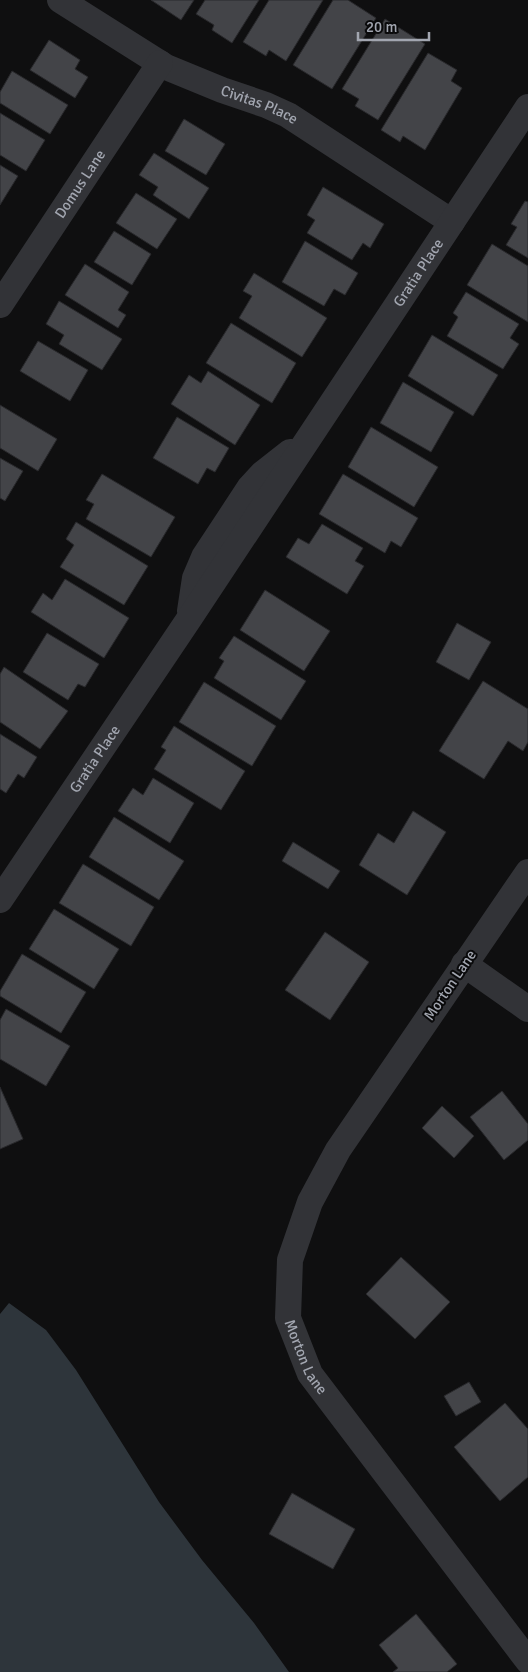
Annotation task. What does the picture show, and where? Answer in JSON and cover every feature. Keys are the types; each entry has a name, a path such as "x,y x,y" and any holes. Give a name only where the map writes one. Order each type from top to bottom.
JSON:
{"street":[{"name":"Civitas Place","path":"60,0 177,72 288,115 452,222"},
{"name":"Domus Lane","path":"0,305 160,63"},
{"name":"Gratia Place","path":"0,900 189,619 528,107"},
{"name":"Morton Lane","path":"528,872 338,1150 310,1202 290,1260 288,1318 310,1374 528,1661"},
{"path":"464,964 528,1008"}],"shaded area":[{"path":"9,1303 46,1330 76,1370 159,1502 202,1560 254,1623 289,1672 0,1672 0,1314"}],"building":[{"path":"151,0 194,0 181,20"},
{"path":"205,0 259,0 232,43 212,30 214,25 196,14"},
{"path":"269,0 323,0 286,61 269,50 266,56 243,42"},
{"path":"333,0 348,0 376,18 332,89 293,65"},
{"path":"385,19 425,44 378,120 355,106 359,99 342,89"},
{"path":"49,40 80,60 75,69 88,77 75,98 30,70"},
{"path":"428,53 457,70 451,81 462,88 425,150 403,136 400,142 381,130"},
{"path":"12,71 68,105 50,134 0,103 0,92"},
{"path":"0,113 45,140 26,171 0,155"},
{"path":"184,119 225,144 206,175 165,151"},
{"path":"154,153 209,188 189,219 153,195 158,187 139,175"},
{"path":"0,165 18,176 0,205"},
{"path":"323,187 384,224 370,248 363,243 352,260 307,233 315,220 307,215"},
{"path":"136,193 177,219 157,249 116,223"},
{"path":"525,201 528,202 528,258 506,245 517,227 511,224"},
{"path":"114,231 151,254 132,285 94,262"},
{"path":"305,241 358,273 345,295 334,289 324,306 282,282"},
{"path":"492,244 528,266 528,322 467,285"},
{"path":"85,264 129,292 118,310 126,315 118,328 65,295"},
{"path":"254,273 327,318 302,357 239,318 252,296 243,291"},
{"path":"466,292 519,324 510,338 519,344 503,369 447,336 458,317 453,313"},
{"path":"59,301 122,339 102,370 59,344 64,335 46,324"},
{"path":"231,323 296,363 272,403 206,363"},
{"path":"432,335 498,375 473,416 408,376"},
{"path":"38,341 88,370 70,401 20,371"},
{"path":"208,371 260,405 235,445 171,404 189,375 201,383"},
{"path":"403,382 454,412 431,452 380,423"},
{"path":"0,405 57,439 38,471 0,448"},
{"path":"177,417 229,448 215,472 207,468 198,484 153,458"},
{"path":"371,427 438,467 414,507 348,467"},
{"path":"0,458 23,471 5,501 0,498"},
{"path":"102,474 175,517 151,557 86,519 94,504 86,500"},
{"path":"343,474 418,518 401,547 391,541 385,553 319,514"},
{"path":"76,522 148,566 124,605 60,567 74,545 66,539"},
{"path":"322,524 363,548 355,561 364,566 347,594 286,557 298,538 309,544"},
{"path":"65,579 129,618 104,658 31,612 43,593 52,600"},
{"path":"265,590 330,631 304,671 240,630"},
{"path":"457,623 491,642 469,680 436,662"},
{"path":"47,633 99,664 85,687 78,684 68,700 23,672"},
{"path":"234,636 306,681 281,720 214,678 224,661 219,658"},
{"path":"4,667 68,711 40,749 0,722 0,674"},
{"path":"483,681 528,709 528,742 523,751 508,741 484,779 439,751"},
{"path":"204,682 276,726 252,766 179,722"},
{"path":"174,726 245,771 221,810 154,769 166,750 161,747"},
{"path":"0,734 37,757 24,778 18,774 6,793 0,789"},
{"path":"153,778 194,803 170,843 118,811 133,788 143,795"},
{"path":"413,811 446,832 407,895 359,865 378,833 394,843"},
{"path":"114,817 184,861 159,900 89,857"},
{"path":"293,842 340,871 328,889 282,861"},
{"path":"83,864 154,907 131,946 59,903"},
{"path":"54,909 119,949 94,989 29,949"},
{"path":"325,932 369,962 330,1020 285,990"},
{"path":"22,954 86,992 61,1033 0,996 0,991"},
{"path":"6,1009 70,1046 46,1086 0,1059 0,1020"},
{"path":"0,1087 23,1139 0,1149"},
{"path":"502,1091 528,1124 528,1140 504,1160 470,1117"},
{"path":"442,1106 474,1136 454,1158 422,1128"},
{"path":"401,1257 450,1302 415,1339 366,1294"},
{"path":"469,1382 481,1402 456,1416 444,1396"},
{"path":"505,1403 528,1429 528,1477 500,1501 454,1447"},
{"path":"292,1493 355,1529 333,1569 269,1534"},
{"path":"416,1614 457,1664 447,1672 393,1672 398,1668 379,1645"}]}
